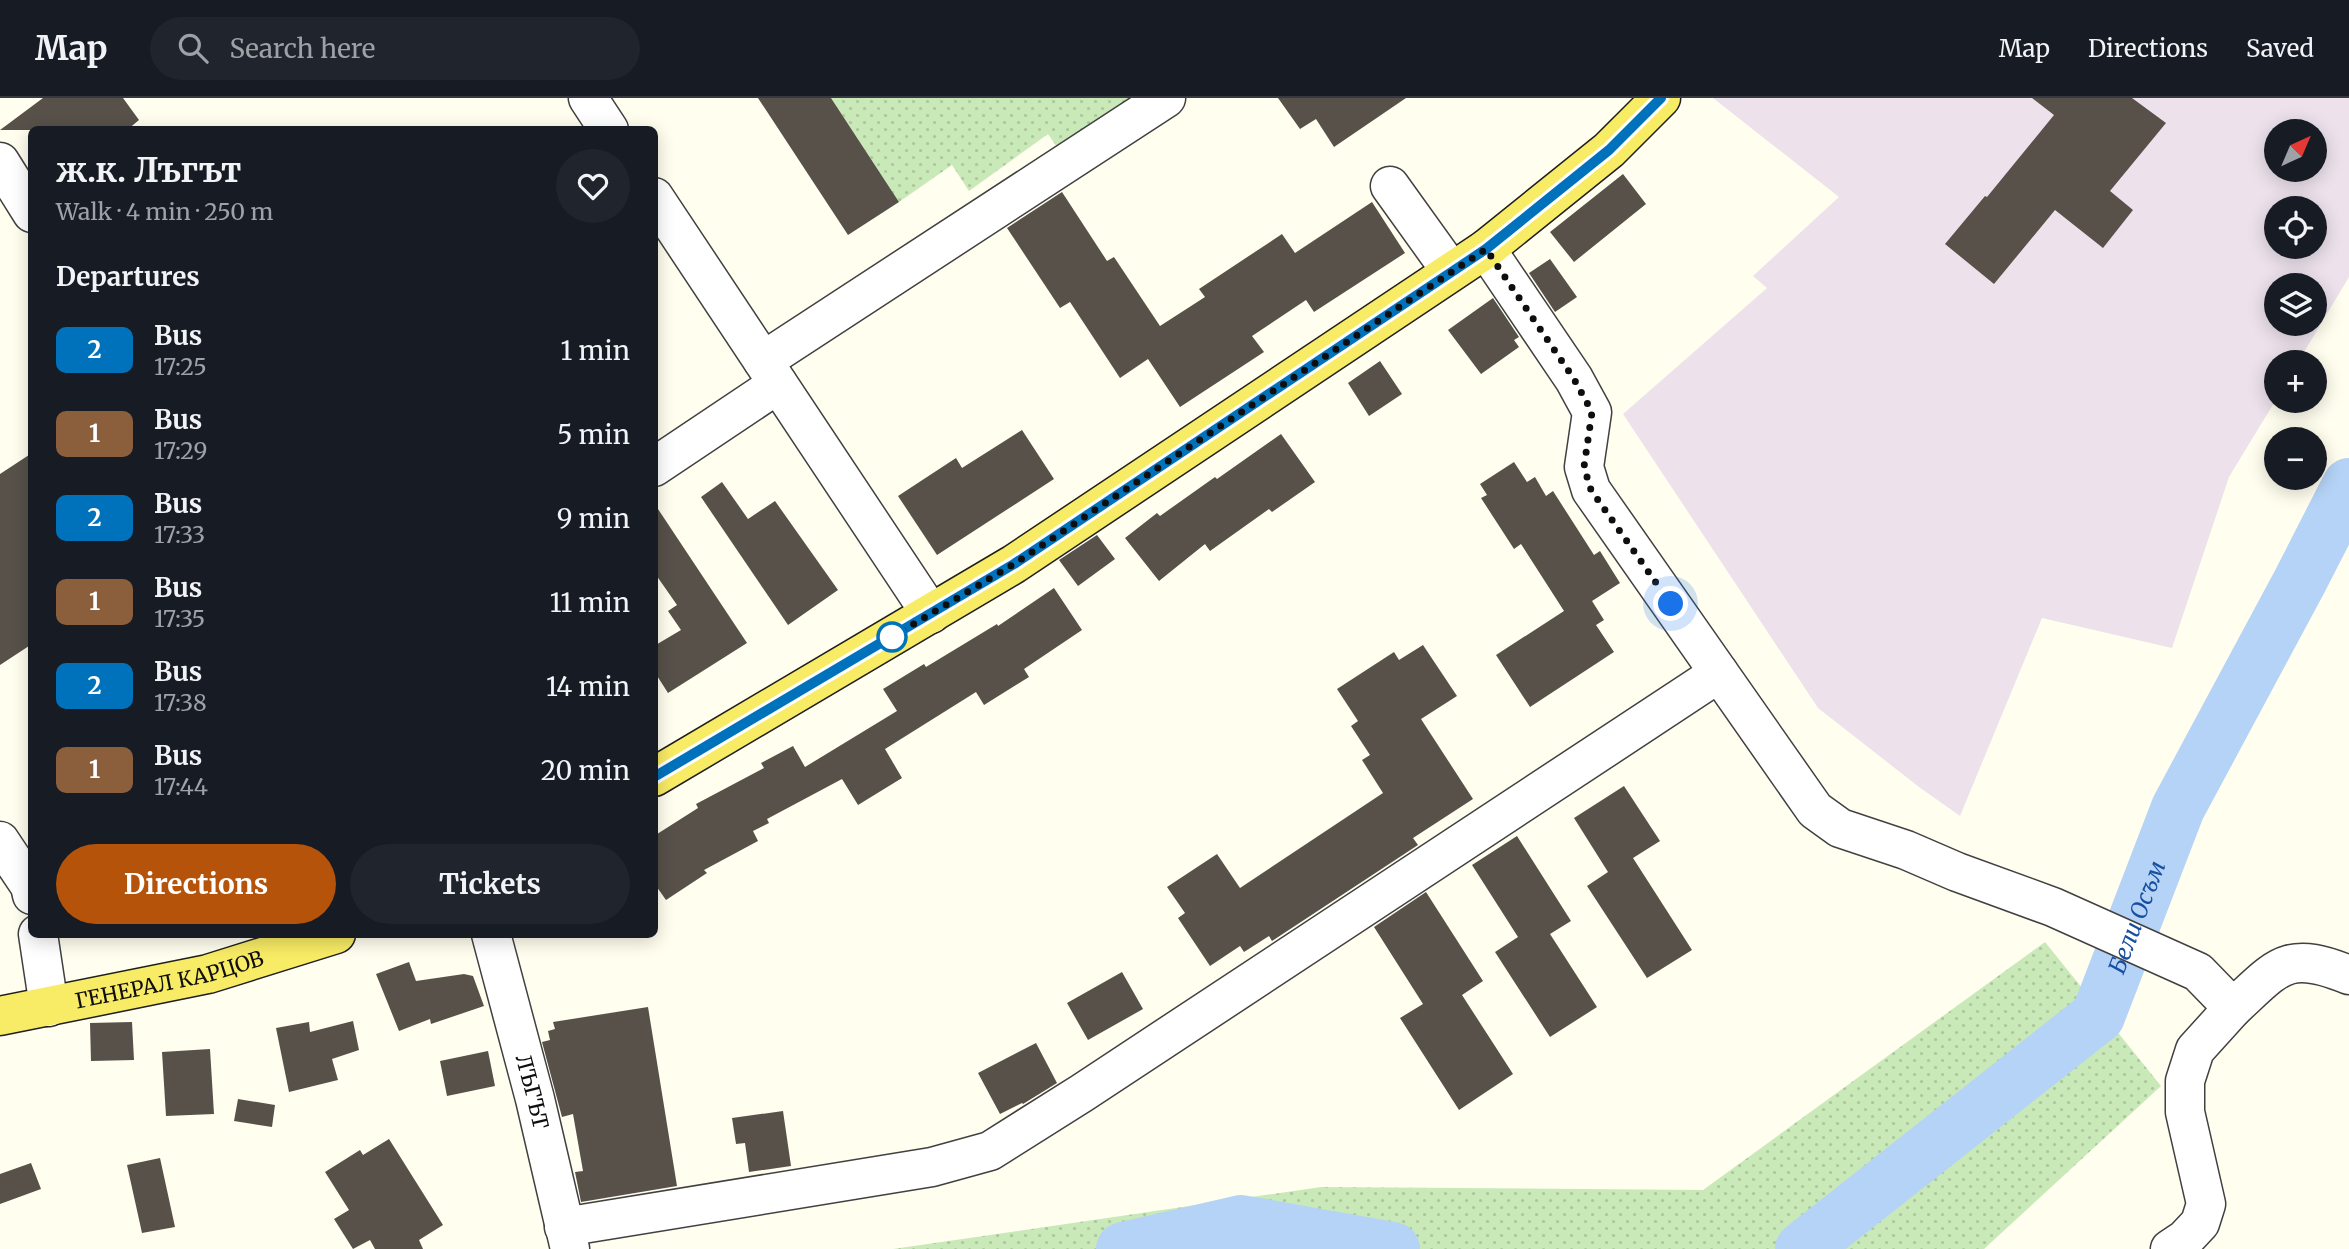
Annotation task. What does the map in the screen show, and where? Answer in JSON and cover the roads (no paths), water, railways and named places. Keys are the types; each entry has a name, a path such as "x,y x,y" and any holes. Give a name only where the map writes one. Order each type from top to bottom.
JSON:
{"main road":[{"path":"658,775 1014,564 1486,249 1609,150 1661,98"},
{"name":"ГЕНЕРАЛ КАРЦОВ","path":"0,1016 208,974 323,938"}],"street":[{"path":"589,98 606,126"},
{"path":"658,464 771,372 1166,98"},
{"path":"0,162 28,207"},
{"path":"1390,186 1451,271"},
{"path":"658,203 931,614"},
{"path":"1486,249 1574,379 1592,412 1584,467 1591,490 1815,810 1840,828 1906,849 1956,872 2053,907 2198,972 2233,1008"},
{"path":"567,1238 932,1167 990,1151 1719,673"},
{"path":"0,841 28,883"},
{"path":"39,938 49,1007"},
{"name":"ЛЪГЪТ","path":"492,938 535,1099 567,1238"},
{"path":"2169,1249 2185,1239 2200,1223 2206,1204 2185,1112 2185,1081 2195,1050 2233,1008 2276,969 2302,961 2328,966 2349,975"}],"waterway":[{"name":"Бели Осъм","path":"1802,1249 2098,1016 2178,808 2349,485"},
{"name":"Бели Осъм","path":"1123,1249 1241,1222 1393,1249"}]}
